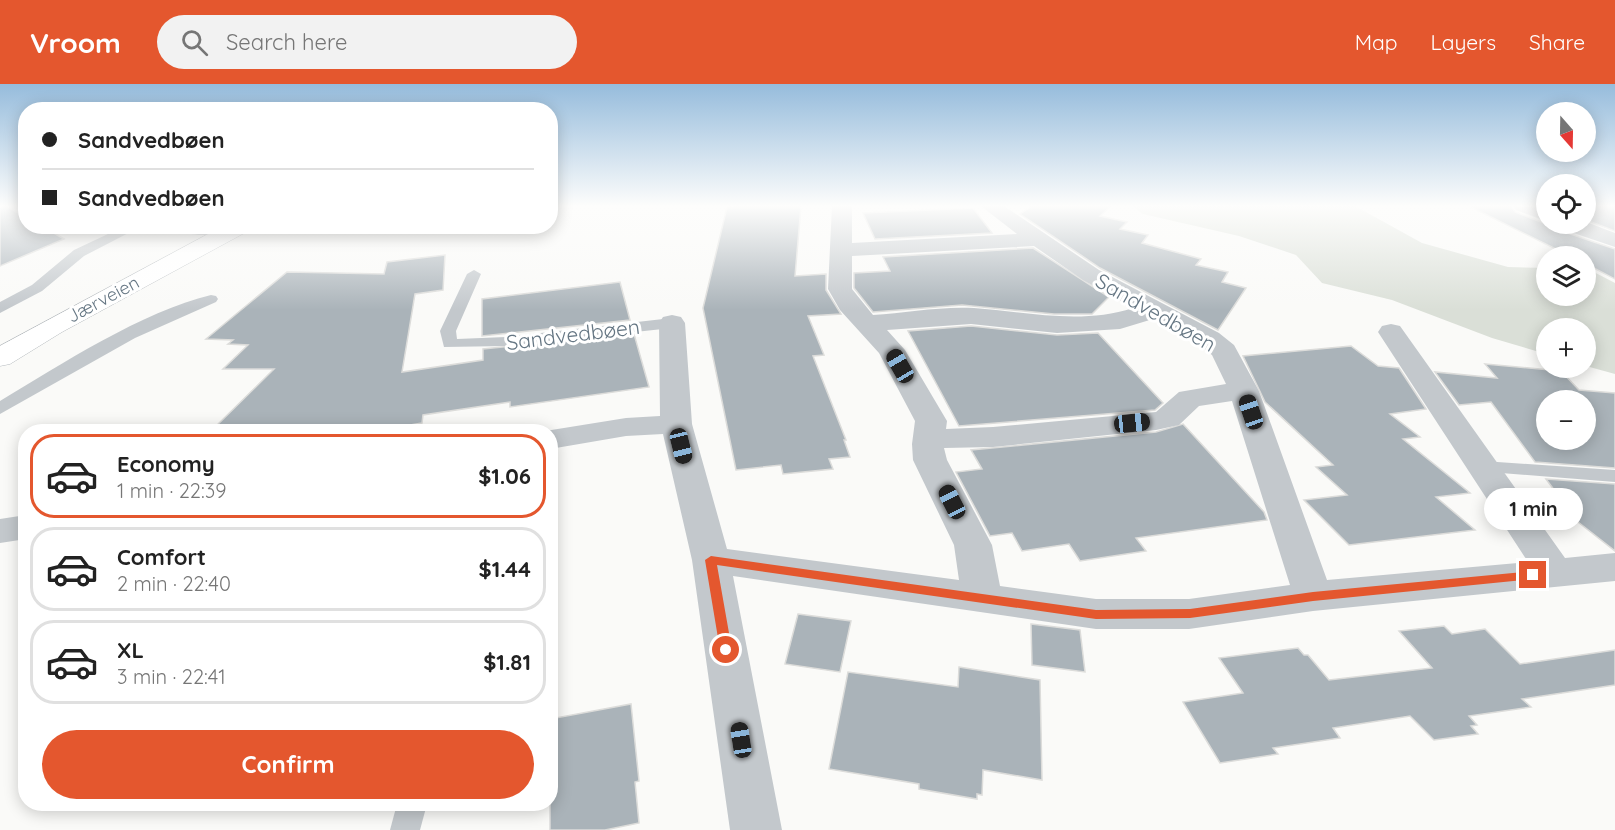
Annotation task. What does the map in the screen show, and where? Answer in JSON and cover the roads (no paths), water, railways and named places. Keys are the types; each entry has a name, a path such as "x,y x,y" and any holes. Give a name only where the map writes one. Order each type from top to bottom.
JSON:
{"main road":[{"name":"Jærveien","path":"0,342 182,241"},
{"name":"Jærveien","path":"0,358 53,326 213,241"}],"street":[{"path":"842,241 840,289 849,305 891,350 931,421 926,445 930,460 974,545 982,598"},
{"path":"842,250 1007,241"},
{"name":"Sandvedbøen","path":"1042,241 1091,275 1209,339 1224,351 1244,391 1313,596"},
{"path":"867,323 971,316 1057,325 1120,321 1154,310"},
{"name":"Sandvedbøen","path":"672,323 676,424 711,560 756,830"},
{"path":"1391,332 1555,573"},
{"path":"928,439 993,437 1156,421 1167,418 1190,398 1244,391"},
{"path":"558,439 626,427 676,424"},
{"path":"0,531 18,528"},
{"path":"711,560 1096,615 1190,614 1313,596 1615,567"}],"lane":[{"path":"0,308 37,288 79,253 105,241"},
{"name":"Sandvedbøen","path":"474,274 448,331 450,345 493,344 612,327 672,323"},
{"path":"0,409 112,344 182,310 211,299"},
{"path":"1484,467 1615,476"},
{"path":"405,830 410,811"}]}
